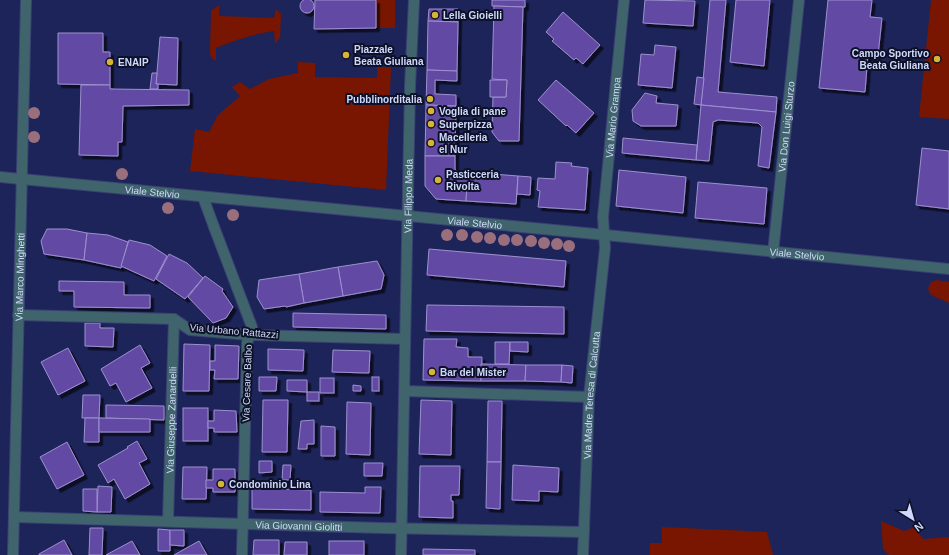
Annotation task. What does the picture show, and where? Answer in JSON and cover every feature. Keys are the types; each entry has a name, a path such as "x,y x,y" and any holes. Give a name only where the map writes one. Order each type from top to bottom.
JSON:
{"street":[{"name":"Via Marco Minghetti","path":"13,555 26,0"},
{"name":"Via Filippo Meda","path":"401,555 409,216 410,87 414,0"},
{"name":"Via Mario Grampa","path":"606,235 603,217 624,0"},
{"name":"Via Don Luigi Sturzo","path":"773,253 799,0"},
{"name":"Viale Stelvio","path":"0,177 949,269"},
{"name":"Via Cesare Balbo","path":"203,197 252,327 247,343 242,555"},
{"name":"Via Madre Teresa di Calcutta","path":"583,555 589,397 606,235"},
{"path":"18,315 174,319"},
{"name":"Via Urbano Rattazzi","path":"174,319 190,330 250,334 406,339"},
{"name":"Via Giuseppe Zanardelli","path":"168,521 174,319"},
{"path":"405,391 589,397"},
{"name":"Via Giovanni Giolitti","path":"14,517 584,532"}],"shaded area":[{"path":"376,0 395,0 395,28 376,28"},
{"name":"Campo Sportivo Beata Giuliana","path":"931,0 949,0 949,119 919,117"},
{"path":"219,5 219,16 274,18 276,9 281,14 280,38 275,43 274,31 230,42 216,48 216,60 212,59 210,53 211,11"},
{"path":"298,62 315,63 315,77 377,78 377,67 391,67 386,190 190,171 195,129 209,132 218,115 240,96 232,87 240,82 250,89 269,79 298,73"},
{"path":"936,280 949,282 949,303 931,295 928,289 930,283"},
{"path":"881,521 904,531 915,527 923,539 949,537 949,555 889,555 883,549"},
{"path":"662,527 767,532 773,555 650,555 650,543 662,543"}],"building":[{"path":"304,-1 310,-1 314,3 314,9 310,13 304,13 300,9 300,3"},
{"path":"315,0 376,0 376,28 314,29"},
{"path":"492,0 525,0 525,7 492,6"},
{"path":"645,0 695,1 693,26 643,23"},
{"path":"710,0 726,0 718,92 777,97 776,112 701,105"},
{"path":"736,0 770,0 764,66 730,62"},
{"path":"828,0 872,0 870,17 882,18 878,55 868,54 865,92 819,88"},
{"path":"494,6 523,7 519,141 499,141 492,132 493,97 506,97 507,80 492,79"},
{"path":"429,9 458,9 458,22 428,21"},
{"path":"563,12 600,45 583,64 576,58 574,60 552,41 554,39 546,32"},
{"path":"428,21 458,22 457,71 427,70"},
{"path":"58,33 103,33 103,52 110,52 110,85 58,84"},
{"path":"160,37 178,38 177,85 156,84"},
{"path":"655,45 676,47 672,88 638,85 641,54 654,55"},
{"path":"427,70 457,71 457,81 435,80 435,94 456,95 456,106 426,105"},
{"path":"152,73 157,73 156,84 158,84 158,89 150,89"},
{"path":"697,77 704,78 701,105 694,104"},
{"path":"490,80 507,80 506,97 490,97"},
{"path":"556,80 594,113 576,133 567,125 566,126 538,100"},
{"path":"81,85 110,85 110,89 189,90 189,105 123,106 122,142 118,142 118,156 79,155"},
{"path":"645,93 657,96 656,103 678,105 676,126 641,126 633,121 632,110"},
{"path":"426,105 456,106 455,156 425,156"},
{"path":"701,105 776,112 769,168 758,166 762,127 758,123 718,120 713,122 709,161 696,160"},
{"path":"623,138 697,145 696,160 622,153"},
{"path":"922,148 949,151 949,209 916,205"},
{"path":"425,156 455,156 455,169 457,172 468,172 466,201 436,199 425,186"},
{"path":"556,162 572,163 571,166 588,168 585,210 538,207 540,191 537,190 538,178 555,179"},
{"path":"619,170 686,177 683,213 616,206"},
{"path":"468,172 518,176 516,204 466,201"},
{"path":"518,176 531,177 530,195 517,194"},
{"path":"698,182 767,188 764,224 695,218"},
{"path":"47,229 67,229 87,233 84,260 44,254 41,241"},
{"path":"87,233 108,235 128,242 121,268 84,260"},
{"path":"129,240 150,245 167,256 154,281 121,266"},
{"path":"429,249 566,261 564,287 427,275"},
{"path":"169,254 187,263 203,278 185,299 156,279"},
{"path":"377,261 384,275 381,289 343,296 338,267"},
{"path":"338,267 343,296 304,303 299,274"},
{"path":"299,274 304,303 286,307 264,309 257,297 259,280"},
{"path":"205,276 223,289 222,291 233,307 226,318 213,323 188,297"},
{"path":"59,281 124,282 124,295 150,295 150,308 74,307 74,291 59,291"},
{"path":"427,305 564,307 564,334 426,331"},
{"path":"293,313 386,315 386,329 293,327"},
{"path":"85,323 100,323 100,328 114,328 113,347 85,346"},
{"path":"424,339 457,339 456,347 468,348 468,357 482,357 481,381 423,380"},
{"path":"495,342 510,342 509,364 495,364"},
{"path":"510,342 528,342 528,352 510,351"},
{"path":"184,344 210,345 209,391 183,391"},
{"path":"140,345 150,363 141,368 152,388 126,402 116,383 110,386 101,369"},
{"path":"215,345 239,346 238,379 214,379 215,370 210,370 210,361 215,361"},
{"path":"68,348 85,381 58,395 41,362"},
{"path":"268,349 304,350 303,371 268,370"},
{"path":"333,350 370,351 369,373 332,372"},
{"path":"481,364 526,365 525,381 481,381"},
{"path":"526,365 562,365 561,382 525,381"},
{"path":"562,365 573,366 572,383 561,382"},
{"path":"259,377 277,377 276,391 259,391"},
{"path":"372,377 379,377 379,391 372,391"},
{"path":"320,378 334,378 334,393 320,393"},
{"path":"287,380 307,380 307,392 287,391"},
{"path":"353,385 361,386 361,391 353,391"},
{"path":"307,392 319,392 319,401 307,401"},
{"path":"83,395 100,395 99,418 82,418"},
{"path":"263,400 288,400 287,452 262,452"},
{"path":"421,400 452,401 451,455 419,454"},
{"path":"488,401 502,401 501,462 487,462"},
{"path":"347,402 371,403 370,455 346,454"},
{"path":"106,405 164,406 164,420 106,418"},
{"path":"183,408 208,408 208,441 183,441"},
{"path":"214,410 236,411 237,432 214,432 214,428 208,428 208,421 214,421"},
{"path":"85,418 99,418 99,442 84,442"},
{"path":"99,418 150,419 150,432 99,432"},
{"path":"314,420 314,444 307,444 307,449 298,449 301,421"},
{"path":"321,426 335,427 335,456 321,456"},
{"path":"137,441 147,459 139,463 150,484 125,499 114,479 108,483 98,465 128,448 127,447"},
{"path":"67,442 84,475 57,489 40,457"},
{"path":"259,461 272,461 272,472 259,473"},
{"path":"487,462 501,462 500,509 486,508"},
{"path":"364,463 383,463 382,476 364,476"},
{"path":"283,465 291,465 290,480 282,480"},
{"path":"513,465 559,468 558,492 539,491 539,501 512,500"},
{"path":"420,466 460,466 459,495 451,495 451,501 453,501 453,518 419,517"},
{"path":"183,467 207,467 206,499 182,499"},
{"name":"Condominio Lina","path":"213,469 235,469 235,492 213,492 213,488 206,488 206,480 213,480"},
{"path":"98,486 112,487 111,512 97,512"},
{"path":"365,487 381,487 380,513 320,512 320,492 365,493"},
{"path":"252,488 311,490 311,510 252,509"},
{"path":"83,489 97,489 97,512 83,511"},
{"path":"90,528 103,528 102,555 89,555"},
{"path":"158,529 170,530 170,551 158,551"},
{"path":"170,530 184,530 184,546 170,545"},
{"path":"64,540 72,555 39,555 39,554"},
{"path":"254,540 279,540 279,555 253,555"},
{"path":"132,541 140,555 106,555"},
{"path":"199,541 207,555 174,555"},
{"path":"329,541 364,541 364,555 329,555"},
{"path":"285,542 307,542 307,555 284,555"},
{"path":"423,549 475,550 475,555 423,555"}],"place":[{"name":"Lella Gioielli","path":"435,15"},
{"name":"Piazzale Beata Giuliana","path":"346,55"},
{"name":"Campo Sportivo Beata Giuliana","path":"937,59"},
{"name":"ENAIP","path":"110,62"},
{"name":"Pubblinorditalia","path":"430,99"},
{"name":"Voglia di pane","path":"431,111"},
{"name":"Superpizza","path":"431,124"},
{"name":"Macelleria el Nur","path":"431,143"},
{"name":"Pasticceria Rivolta","path":"438,180"},
{"name":"Bar del Mister","path":"432,372"},
{"name":"Condominio Lina","path":"221,484"}]}
